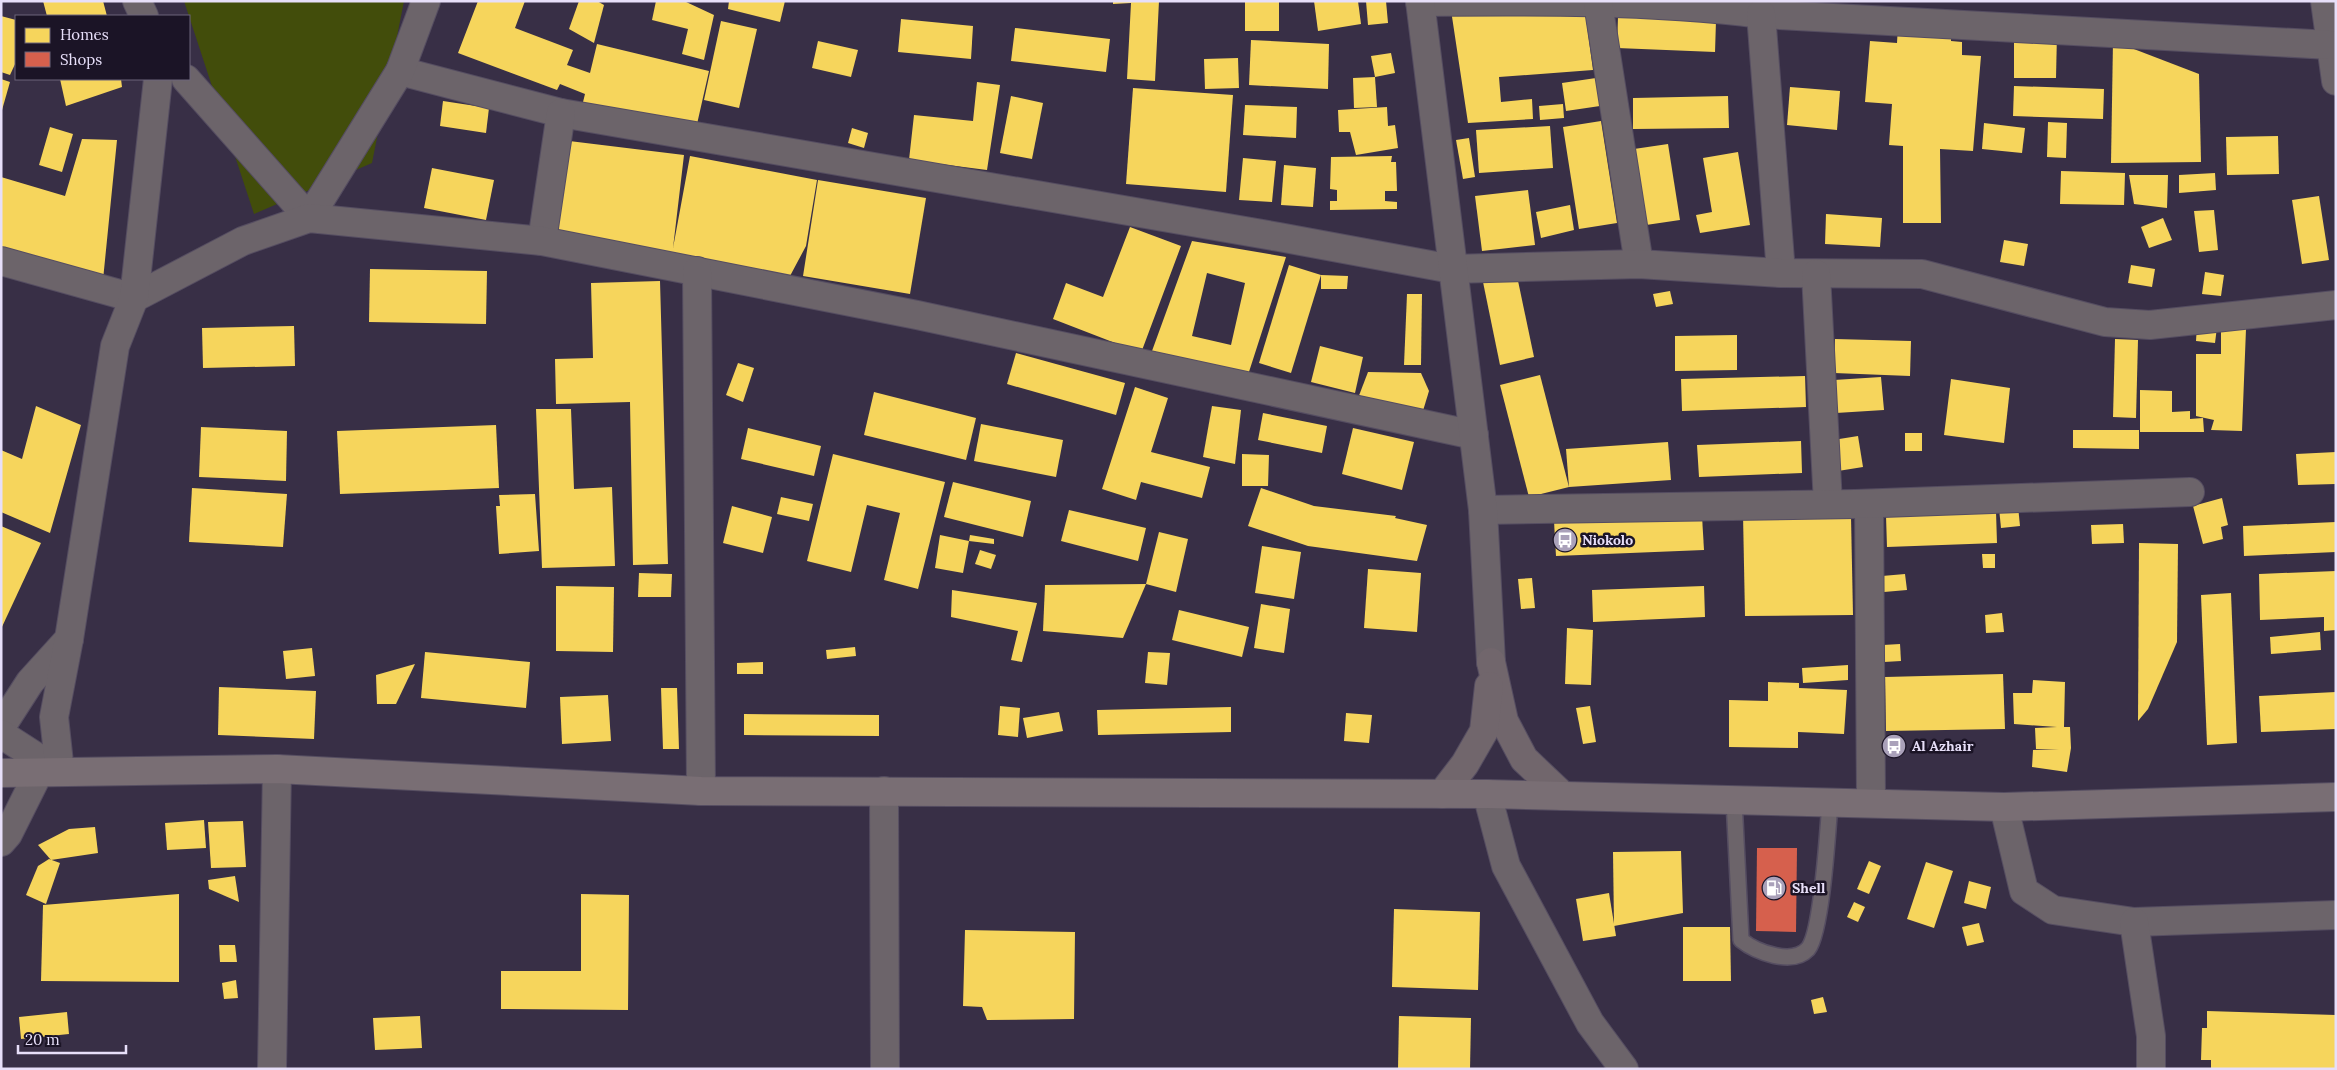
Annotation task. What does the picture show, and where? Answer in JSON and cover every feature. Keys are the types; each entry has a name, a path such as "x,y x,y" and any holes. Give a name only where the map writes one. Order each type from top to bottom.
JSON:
{"main road":[{"path":"1442,794 1465,764 1484,731 1491,662"},
{"path":"1491,662 1504,721 1524,759 1563,796"},
{"path":"2,770 50,772 277,769 701,791 884,790 1487,794 2004,807 2336,796"}],"street":[{"path":"137,1 144,15"},
{"path":"309,218 400,71 426,1"},
{"path":"1491,662 1483,510 1420,1 1565,1 1721,5 1760,14 2330,44"},
{"path":"2325,1 2336,80"},
{"path":"1598,3 1640,264"},
{"path":"1760,14 1782,274"},
{"path":"400,71 561,113 1279,237 1452,269 1640,264 1782,274 1922,274 2105,322 2150,325 2336,305"},
{"path":"1,842 50,772 54,717 69,639 115,346 134,298 158,80"},
{"path":"187,80 309,218"},
{"path":"542,242 561,113"},
{"path":"1,261 134,298 243,241 309,218 542,242 917,315 1474,435"},
{"path":"697,271 701,791"},
{"path":"1816,274 1828,504"},
{"path":"1483,510 1869,504 2190,492"},
{"path":"1869,504 1871,803"},
{"path":"1,727 30,682 69,639"},
{"path":"1,734 50,772"},
{"path":"272,1069 277,769"},
{"path":"884,790 885,1069"},
{"path":"1487,794 1506,866 1590,1022 1624,1069"},
{"path":"2004,807 2024,891 2053,910 2134,922 2336,915"},
{"path":"2134,922 2151,1036 2151,1069"}],"lane":[{"path":"1734,800 1741,940 1751,948 1786,956 1801,954 1809,948 1813,938 1823,882 1830,802"}],"green space":[{"path":"184,1 404,1 372,163 254,214"}],"building: Homes":[{"path":"43,1 103,1 107,15 47,15"},
{"path":"478,1 525,1 515,28 573,50 567,65 590,73 597,44 709,71 695,133 582,106 585,94 560,84 557,90 458,53"},
{"path":"579,1 597,1 604,5 594,43 569,29"},
{"path":"656,1 684,1 714,15 704,60 682,54 688,29 652,20"},
{"path":"729,1 785,1 780,22 728,9"},
{"path":"1113,1 1159,1 1155,81 1127,79 1131,3 1113,4"},
{"path":"1245,1 1279,1 1279,31 1245,31"},
{"path":"1314,1 1358,1 1361,24 1318,31"},
{"path":"1366,1 1386,1 1388,23 1368,25"},
{"path":"1451,10 1585,11 1593,70 1499,77 1501,102 1532,99 1533,119 1468,123"},
{"path":"1,16 15,20 15,64 10,75 1,72"},
{"path":"1618,16 1716,20 1715,52 1617,48"},
{"path":"901,19 973,26 971,59 898,52"},
{"path":"721,21 757,29 739,108 704,100"},
{"path":"1898,25 1951,30 1951,41 1962,42 1962,55 1981,56 1973,151 1940,149 1941,223 1903,223 1903,146 1889,145 1892,104 1865,102 1870,41 1897,43"},
{"path":"1015,28 1110,39 1106,72 1011,61"},
{"path":"2014,32 2057,33 2056,78 2014,78"},
{"path":"1251,40 1329,44 1328,89 1249,85"},
{"path":"818,41 858,50 851,77 812,68"},
{"path":"2113,41 2199,74 2201,162 2111,163"},
{"path":"1391,53 1395,73 1375,77 1371,56"},
{"path":"1238,58 1239,88 1205,89 1204,59"},
{"path":"1375,77 1377,107 1354,108 1353,78"},
{"path":"1596,78 1600,106 1566,111 1562,83"},
{"path":"1,79 10,82 2,110 1,110"},
{"path":"60,80 121,80 122,87 66,106"},
{"path":"977,82 1000,85 987,170 909,160 914,115 973,121"},
{"path":"2014,86 2104,89 2103,119 2013,116"},
{"path":"1790,87 1840,91 1837,130 1787,125"},
{"path":"1133,88 1233,95 1226,192 1126,184"},
{"path":"1011,96 1043,103 1032,159 1000,153"},
{"path":"1728,96 1729,128 1633,129 1633,98"},
{"path":"443,101 489,108 486,133 440,126"},
{"path":"1563,104 1564,118 1540,120 1539,106"},
{"path":"1245,105 1297,107 1296,138 1243,135"},
{"path":"1387,107 1388,126 1395,125 1398,148 1356,155 1350,132 1339,132 1338,110"},
{"path":"1601,121 1617,223 1579,229 1563,127"},
{"path":"2048,122 2067,123 2066,158 2047,157"},
{"path":"1984,123 2025,128 2022,153 1982,149"},
{"path":"1550,126 1553,168 1479,173 1476,130"},
{"path":"50,127 73,134 62,172 39,165"},
{"path":"852,128 868,133 864,148 848,143"},
{"path":"2278,136 2279,174 2227,175 2226,137"},
{"path":"1469,138 1475,177 1463,179 1456,140"},
{"path":"82,139 117,140 103,280 1,251 1,177 65,196"},
{"path":"561,140 684,155 673,248 690,156 817,180 806,246 790,276 549,239"},
{"path":"1668,144 1680,220 1646,225 1634,149"},
{"path":"1738,152 1750,225 1700,233 1696,215 1712,212 1703,158"},
{"path":"1392,156 1391,162 1396,162 1397,191 1385,191 1385,201 1397,202 1397,209 1330,210 1330,201 1337,201 1337,190 1330,189 1331,157"},
{"path":"1243,158 1276,161 1272,202 1239,200"},
{"path":"1284,165 1316,168 1313,207 1281,205"},
{"path":"432,168 494,180 486,220 424,208"},
{"path":"2061,171 2125,173 2124,205 2060,204"},
{"path":"2215,173 2216,190 2179,193 2179,175"},
{"path":"2129,175 2168,175 2167,208 2134,204"},
{"path":"818,180 926,198 910,294 803,276"},
{"path":"1528,190 1535,245 1482,251 1475,196"},
{"path":"2319,196 2329,260 2302,264 2292,200"},
{"path":"1570,205 1574,230 1541,238 1536,212"},
{"path":"2214,210 2218,250 2199,252 2194,211"},
{"path":"1826,214 1882,218 1880,247 1825,244"},
{"path":"2163,218 2172,240 2149,248 2141,227"},
{"path":"1130,227 1181,246 1141,353 1053,319 1066,283 1103,297"},
{"path":"2004,240 2028,244 2024,266 2000,262"},
{"path":"1192,241 1286,257 1247,378 1152,351","holes":["1207,273 1245,283 1231,345 1192,336"]},
{"path":"1289,265 1321,275 1291,373 1259,363"},
{"path":"2131,265 2155,269 2152,287 2128,283"},
{"path":"370,269 487,271 486,324 369,322"},
{"path":"2205,272 2224,275 2221,296 2202,294"},
{"path":"1321,275 1348,276 1347,289 1321,289"},
{"path":"1517,276 1534,357 1500,365 1483,282"},
{"path":"660,281 668,564 633,565 630,402 556,404 555,359 593,358 591,283"},
{"path":"1670,291 1673,304 1656,307 1653,294"},
{"path":"1407,294 1422,294 1421,365 1404,365"},
{"path":"294,326 295,366 203,368 202,328"},
{"path":"2197,326 2217,327 2215,343 2196,341"},
{"path":"2221,329 2246,329 2242,431 2211,430 2214,420 2196,416 2196,354 2221,354"},
{"path":"1737,335 1737,370 1675,371 1675,336"},
{"path":"1835,339 1911,341 1910,376 1834,373"},
{"path":"2115,339 2138,340 2136,418 2113,417"},
{"path":"1320,346 1363,357 1355,393 1311,382"},
{"path":"1016,353 1125,383 1116,415 1007,384"},
{"path":"738,363 754,368 743,402 726,395"},
{"path":"1368,372 1421,373 1429,391 1422,414 1355,406"},
{"path":"1540,375 1569,487 1529,497 1500,385"},
{"path":"1805,376 1806,407 1682,411 1681,379"},
{"path":"1881,377 1884,410 1836,413 1834,380"},
{"path":"1951,379 2010,388 2004,443 1944,435"},
{"path":"1135,387 1168,398 1151,452 1210,467 1202,498 1141,482 1136,500 1102,489"},
{"path":"2140,390 2172,391 2172,412 2190,411 2190,419 2203,418 2204,432 2140,432"},
{"path":"874,392 976,418 966,460 864,435"},
{"path":"36,406 81,425 50,533 1,512 1,450 22,459"},
{"path":"1212,406 1241,410 1235,464 1203,457"},
{"path":"536,409 571,409 574,489 612,487 615,566 542,568"},
{"path":"1263,413 1327,426 1322,453 1258,440"},
{"path":"981,424 1063,440 1056,477 974,461"},
{"path":"496,425 499,488 340,494 337,431"},
{"path":"201,427 287,431 286,481 199,477"},
{"path":"748,428 821,446 814,476 741,459"},
{"path":"1353,428 1414,442 1402,490 1342,474"},
{"path":"2073,430 2139,430 2139,449 2073,448"},
{"path":"1905,433 1922,433 1922,451 1905,451"},
{"path":"1858,436 1863,467 1838,471 1833,440"},
{"path":"1801,441 1802,473 1699,477 1697,445"},
{"path":"1668,442 1671,480 1569,487 1566,449"},
{"path":"2336,452 2336,484 2298,485 2296,454"},
{"path":"833,454 945,482 918,589 884,580 900,513 867,505 851,572 807,561"},
{"path":"1242,454 1269,455 1268,486 1242,486"},
{"path":"953,482 1031,501 1023,537 944,517"},
{"path":"192,488 287,494 283,547 189,542"},
{"path":"1261,488 1314,506 1396,516 1395,518 1427,525 1417,561 1308,546 1248,526"},
{"path":"535,494 539,551 499,554 496,506 500,506 499,495"},
{"path":"781,497 813,504 809,521 777,514"},
{"path":"2222,498 2228,525 2221,527 2223,539 2203,544 2193,506"},
{"path":"732,506 772,517 763,553 723,543"},
{"path":"2018,506 2020,526 2001,528 1999,508"},
{"path":"1069,510 1146,528 1138,561 1061,541"},
{"path":"1996,512 1997,543 1887,547 1886,516"},
{"path":"1743,514 1851,517 1853,615 1745,616"},
{"path":"1702,516 1704,550 1556,556 1554,521"},
{"path":"2336,522 2336,552 2244,556 2243,526"},
{"path":"2123,524 2124,543 2092,544 2091,525"},
{"path":"1,526 41,543 1,629"},
{"path":"1159,532 1188,539 1176,592 1146,584"},
{"path":"940,535 969,541 963,573 935,568"},
{"path":"970,535 994,539 994,544 969,541"},
{"path":"2139,543 2178,544 2177,642 2148,709 2138,721"},
{"path":"1262,546 1301,552 1294,599 1255,593"},
{"path":"980,550 996,555 991,569 975,564"},
{"path":"1982,554 1995,554 1995,568 1983,568"},
{"path":"1368,569 1421,573 1417,632 1364,628"},
{"path":"2336,571 2336,630 2324,631 2324,617 2260,620 2259,574"},
{"path":"639,573 672,574 671,597 638,597"},
{"path":"1905,574 1907,590 1884,592 1882,576"},
{"path":"1532,578 1535,608 1521,609 1518,579"},
{"path":"1146,584 1123,638 1043,631 1045,585"},
{"path":"556,586 614,587 613,652 556,651"},
{"path":"1704,586 1705,617 1593,622 1592,590"},
{"path":"952,590 1037,603 1022,662 1011,660 1018,631 951,617"},
{"path":"2231,593 2237,743 2207,745 2201,595"},
{"path":"1261,604 1290,609 1284,653 1254,648"},
{"path":"1179,610 1249,627 1242,657 1172,640"},
{"path":"2002,613 2004,632 1986,633 1985,615"},
{"path":"1567,628 1593,630 1591,685 1565,684"},
{"path":"2320,632 2321,650 2271,654 2270,637"},
{"path":"1900,644 1901,661 1884,662 1883,645"},
{"path":"855,647 856,656 827,659 826,650"},
{"path":"312,648 315,676 286,679 283,651"},
{"path":"425,652 530,662 526,708 421,698"},
{"path":"1148,652 1170,653 1167,685 1145,683"},
{"path":"763,662 763,674 737,674 737,663"},
{"path":"415,664 396,704 377,704 376,675"},
{"path":"1848,665 1848,680 1803,683 1802,668"},
{"path":"2003,674 2005,729 1886,731 1885,677"},
{"path":"2033,680 2065,682 2064,727 2070,727 2071,748 2067,772 2032,767 2033,750 2059,749 2036,749 2035,728 2057,727 2014,724 2013,693 2032,693"},
{"path":"1768,682 1799,683 1799,688 1847,690 1844,734 1798,732 1798,748 1729,747 1729,700 1768,701"},
{"path":"219,687 316,691 314,739 218,735"},
{"path":"661,688 677,688 679,749 663,749"},
{"path":"2336,692 2336,729 2261,732 2259,696"},
{"path":"608,695 611,741 562,744 560,697"},
{"path":"1000,706 1020,708 1018,737 998,735"},
{"path":"1590,706 1596,742 1583,744 1576,708"},
{"path":"1231,707 1231,732 1098,735 1097,710"},
{"path":"1059,712 1063,731 1027,738 1023,718"},
{"path":"1346,713 1372,715 1369,743 1344,741"},
{"path":"744,714 879,715 879,736 744,735"},
{"path":"204,820 206,848 167,850 165,823"},
{"path":"243,821 246,867 211,868 208,822"},
{"path":"95,827 98,853 51,860 38,845 69,829"},
{"path":"1681,851 1683,913 1614,926 1613,852"},
{"path":"49,859 60,863 46,904 26,895 38,866"},
{"path":"1869,861 1881,866 1869,894 1857,889"},
{"path":"1926,862 1953,871 1934,928 1907,919"},
{"path":"235,876 239,902 209,889 208,880"},
{"path":"1969,881 1991,887 1986,909 1964,903"},
{"path":"1609,893 1616,936 1583,941 1576,899"},
{"path":"179,894 179,982 41,981 43,905"},
{"path":"581,894 629,895 628,1010 501,1009 501,971 581,971"},
{"path":"1854,902 1865,907 1858,922 1847,917"},
{"path":"1394,909 1480,912 1478,990 1392,987"},
{"path":"1979,923 1984,942 1967,946 1962,927"},
{"path":"1683,927 1730,927 1731,981 1683,981"},
{"path":"965,930 1075,932 1074,1019 987,1020 982,1007 963,1006"},
{"path":"219,945 235,945 237,962 220,962"},
{"path":"236,980 238,998 224,999 222,983"},
{"path":"1823,997 1827,1012 1814,1014 1811,1000"},
{"path":"2207,1011 2336,1015 2336,1069 2211,1069 2211,1060 2201,1060 2202,1028 2207,1028"},
{"path":"67,1012 69,1034 21,1039 19,1017"},
{"path":"420,1016 422,1048 375,1050 373,1018"},
{"path":"1399,1016 1471,1018 1470,1069 1398,1069"}],"building: Shops":[{"path":"1757,848 1797,848 1796,932 1756,931"}],"place":[{"name":"Niokolo","path":"1565,540"},
{"name":"Al Azhair","path":"1894,746"},
{"name":"Shell","path":"1774,888"}]}
